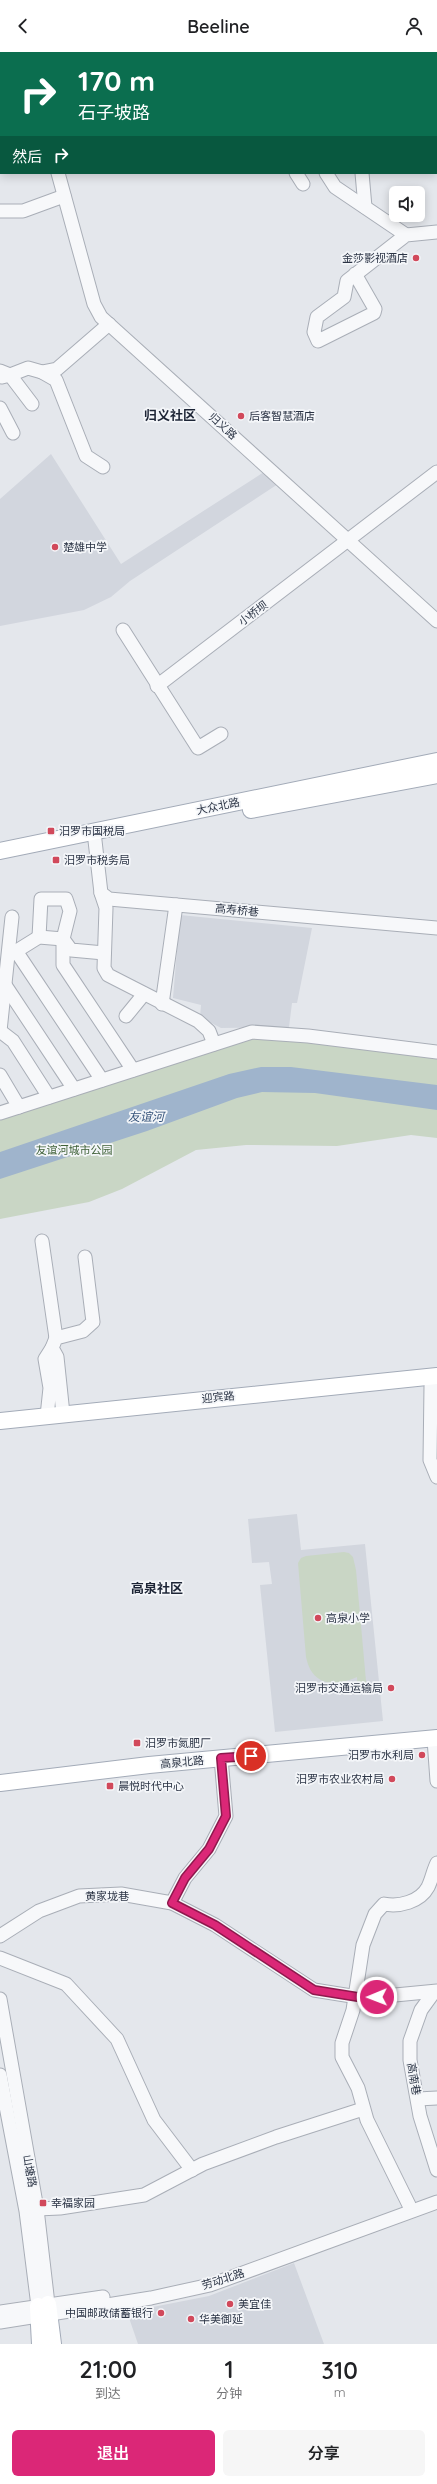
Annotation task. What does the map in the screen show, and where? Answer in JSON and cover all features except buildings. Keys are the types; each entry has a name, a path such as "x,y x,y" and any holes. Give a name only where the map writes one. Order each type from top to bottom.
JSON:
{"main road":[{"name":"大众北路","path":"0,859 95,836 437,761"},
{"name":"大众北路","path":"0,850 95,836 437,775"},
{"name":"迎宾路","path":"0,1421 63,1414 435,1383"},
{"name":"迎宾路","path":"0,1427 435,1383"},
{"name":"高泉北路","path":"0,1783 436,1736"},
{"name":"高泉北路","path":"0,1773 436,1736"},
{"name":"山塘路","path":"40,2344 44,2310"},
{"name":"山塘路","path":"44,2310 53,2344"}],"street":[{"path":"327,174 335,187 406,235"},
{"path":"362,174 365,207"},
{"path":"58,175 98,303 105,315 351,540 437,614"},
{"name":"归义路","path":"58,175 94,304 101,317 351,540 437,621"},
{"path":"0,212 23,211 64,196"},
{"path":"355,274 374,309 374,313 318,341 314,332 317,317 344,298 347,281 355,274 406,235 437,232"},
{"path":"42,372 57,369 109,324"},
{"path":"32,404 3,375 28,368 42,372 56,380 86,456 103,467"},
{"path":"0,408 13,433"},
{"name":"小桥坝","path":"157,686 351,540 437,472"},
{"path":"123,630 157,686 198,748 221,734"},
{"path":"95,836 102,893 106,908 104,968 108,975 162,1004 198,1021 209,1031 214,1044"},
{"name":"高寿桥巷","path":"102,893 109,899 437,928"},
{"path":"39,937 41,899 66,900 70,911 63,939 63,964 133,1070"},
{"path":"162,1004 176,905"},
{"path":"12,917 12,954 5,985 0,1031 13,1041 49,1097"},
{"path":"12,954 39,937 63,939 71,950 104,953"},
{"path":"12,954 102,1080"},
{"path":"5,985 74,1089"},
{"path":"126,1016 144,994"},
{"path":"0,1113 252,1032 308,1036 437,1052"},
{"path":"0,1075 19,1107"},
{"path":"42,1240 63,1414"},
{"path":"47,1416 50,1388 45,1359 54,1343 83,1331 93,1322 85,1258"},
{"path":"435,1383 430,1460 437,1477"},
{"path":"436,1736 437,1781"},
{"path":"172,1903 185,1878 209,1849 226,1816 221,1758"},
{"path":"409,2205 363,2109 358,2088 342,2057 342,2043 353,2010 363,1945 375,1914 384,1904 404,1904 417,1898 427,1889 437,1863"},
{"name":"黄家垅巷","path":"0,1936 39,1911 79,1896 121,1894 172,1903 215,1925 314,1990 364,1998 436,1991"},
{"path":"0,1958 66,1984 117,2039 154,2120 192,2170"},
{"name":"高南巷","path":"436,1991 421,2010 410,2040 410,2060 420,2116 437,2170"},
{"name":"山塘路","path":"0,1999 5,2055 37,2209 44,2310"},
{"name":"山塘路","path":"0,2075 44,2310"},
{"path":"418,2098 437,2098"},
{"path":"37,2209 60,2208 134,2198 144,2195 192,2170 276,2137 363,2109"},
{"name":"劳动北路","path":"0,2322 44,2310 148,2291 204,2278 437,2195"},
{"name":"劳动北路","path":"0,2312 44,2310 151,2298 210,2285 437,2202"}],"shaded area":[{"name":"楚雄中学","path":"51,454 121,564 264,472 278,484 130,581 111,597 84,610 0,626 0,499"},
{"path":"180,915 312,928 297,1003 292,1003 289,1027 221,1028 200,1017 201,1005 173,998"},
{"name":"高泉小学","path":"297,1514 301,1550 365,1544 383,1721 275,1732 260,1585 272,1584 269,1562 252,1563 248,1519"},
{"path":"294,2263 324,2344 138,2344 127,2312 209,2296"}],"green space":[{"name":"友谊河城市公园","path":"290,1038 437,1056 437,1138 411,1135 337,1146 246,1145 196,1150 122,1189 89,1202 0,1219 0,1117 243,1039"},
{"path":"344,1552 349,1553 353,1557 356,1570 367,1692 358,1693 357,1677 332,1683 319,1679 313,1674 306,1657 298,1563 301,1558 306,1556"}],"water":[{"name":"友谊河","path":"261,1067 291,1067 437,1085 437,1110 315,1093 262,1092 237,1098 147,1131 0,1179 0,1152 229,1074"}],"place":[{"name":"金莎影视酒店","path":"416,258"},
{"name":"后客智慧酒店","path":"241,416"},
{"name":"楚雄中学","path":"55,547"},
{"name":"汨罗市国税局","path":"51,831"},
{"name":"汨罗市税务局","path":"56,860"},
{"name":"高泉小学","path":"318,1618"},
{"name":"汨罗市交通运输局","path":"391,1688"},
{"name":"汨罗市氮肥厂","path":"137,1743"},
{"name":"汨罗市水利局","path":"422,1755"},
{"name":"汨罗市农业农村局","path":"392,1779"},
{"name":"晨悦时代中心","path":"110,1786"},
{"name":"幸福家园","path":"43,2203"},
{"name":"美宜佳","path":"230,2304"},
{"name":"中国邮政储蓄银行","path":"161,2313"},
{"name":"华美御延","path":"191,2319"}],"district":[{"name":"归义社区","path":"170,415"},
{"name":"高泉社区","path":"157,1588"}],"route":[{"path":"251,1756 221,1758 226,1816 209,1849 185,1878 172,1903 215,1925 314,1990 364,1998 377,1997"}]}
